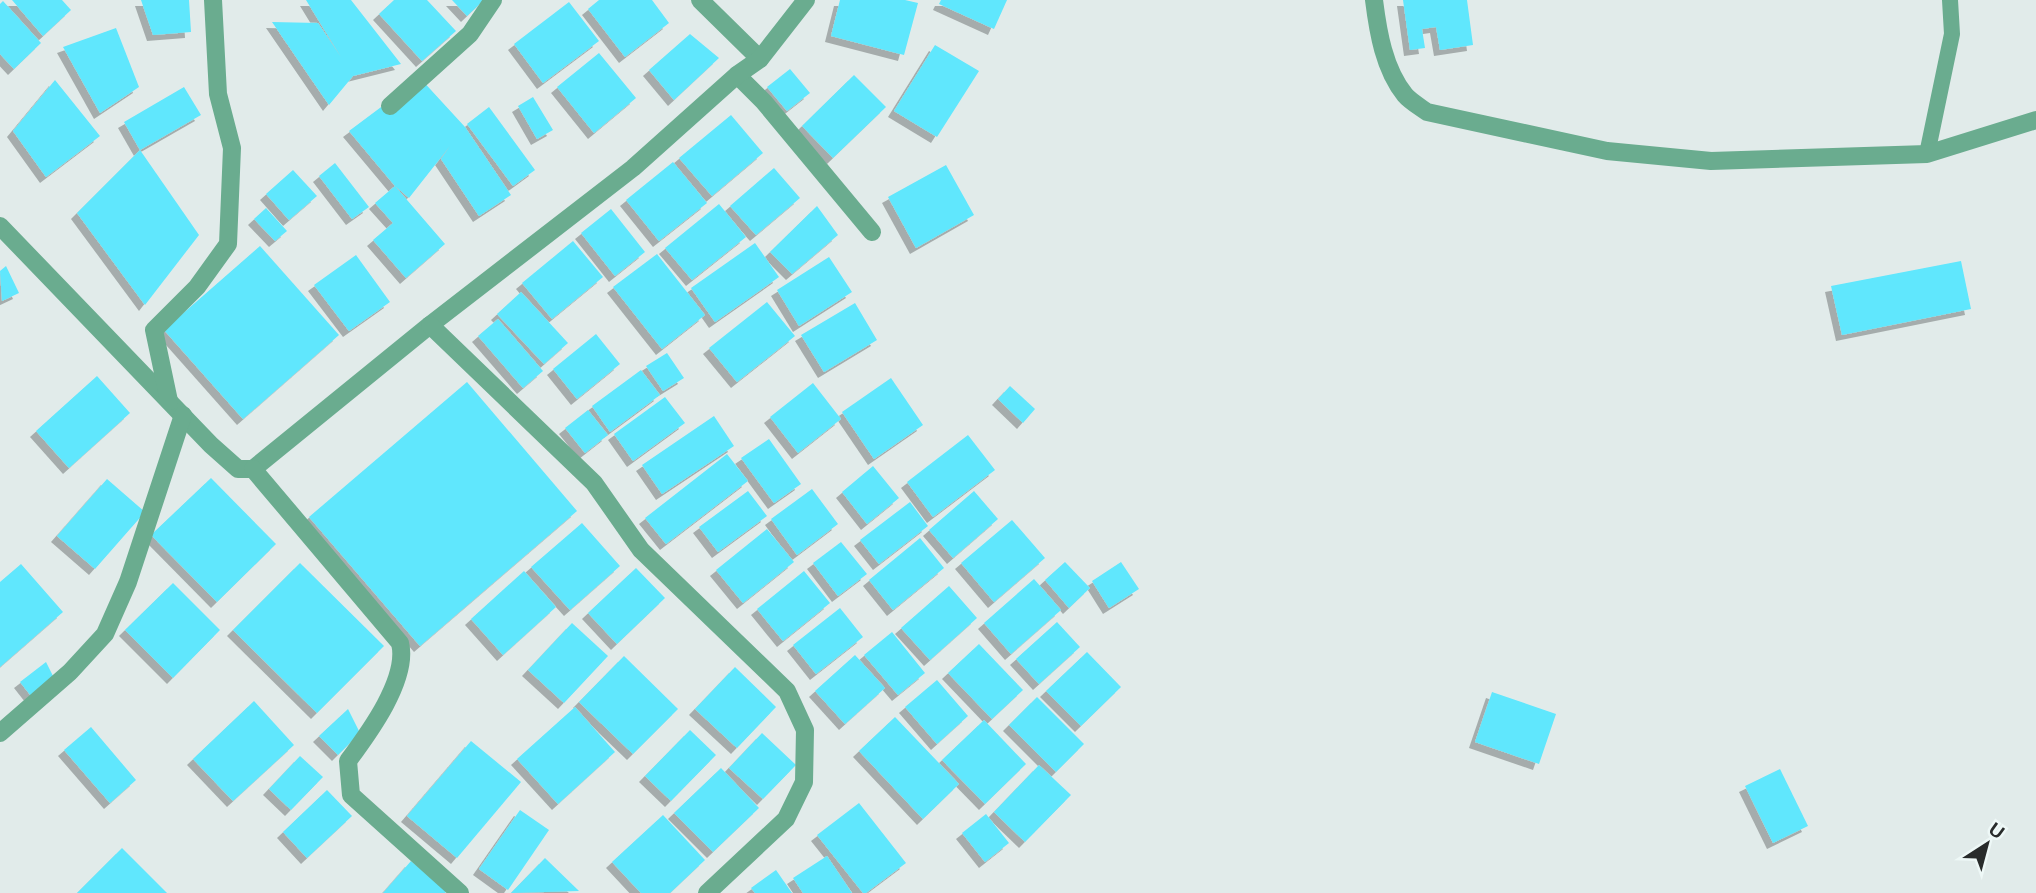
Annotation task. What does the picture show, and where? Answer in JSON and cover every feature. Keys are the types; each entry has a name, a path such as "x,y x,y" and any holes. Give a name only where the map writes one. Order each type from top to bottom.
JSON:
{"street":[{"path":"169,401 154,330 197,286 228,244 232,148 218,94 213,0"},
{"path":"390,106 470,34 493,0"},
{"path":"700,0 760,59"},
{"path":"0,226 169,401 238,468 253,469 430,325 633,168 737,75 760,59 806,0"},
{"path":"1374,0 1378,35 1390,67 1405,95 1427,112 1608,150 1712,161 1927,154 2036,120"},
{"path":"737,75 764,102 872,232"},
{"path":"430,325 594,483 641,550 787,691 805,730 804,782 786,819 707,893"},
{"path":"0,733 69,672 105,634 128,582 183,415"},
{"path":"253,469 400,643 396,680 373,727 348,761 351,795 460,893"}],"lane":[{"path":"1927,154 1952,34 1950,0"}],"building":[{"path":"12,0 62,0 71,10 43,36"},
{"path":"141,0 189,0 191,32 153,35"},
{"path":"306,0 351,0 401,64 353,76 329,105 272,22 318,23 341,57"},
{"path":"394,0 427,0 456,31 422,61 379,14"},
{"path":"452,0 484,0 467,16"},
{"path":"599,0 652,0 669,23 625,57 588,9"},
{"path":"840,0 905,0 918,3 904,55 831,36"},
{"path":"941,0 1007,0 994,29 939,4"},
{"path":"1403,0 1467,0 1473,45 1440,50 1436,27 1422,29 1425,48 1410,50"},
{"path":"3,1 41,43 14,69 0,54 0,4"},
{"path":"569,2 599,41 543,83 514,44"},
{"path":"116,28 139,87 100,113 63,47"},
{"path":"690,34 719,58 674,100 649,70"},
{"path":"935,45 979,71 937,137 894,111"},
{"path":"599,53 636,98 594,133 557,87"},
{"path":"790,69 810,93 787,111 767,87"},
{"path":"854,75 886,107 833,158 802,126"},
{"path":"420,78 465,127 511,195 479,216 441,159 450,146 409,198 395,186 349,131"},
{"path":"55,80 100,136 46,177 13,131"},
{"path":"184,87 201,115 140,150 124,122"},
{"path":"533,97 553,130 537,139 518,106"},
{"path":"489,107 535,170 513,186 467,124"},
{"path":"731,115 763,153 712,196 679,158"},
{"path":"140,150 199,235 145,305 77,213"},
{"path":"673,162 707,203 659,241 626,200"},
{"path":"335,163 369,207 352,219 319,176"},
{"path":"946,165 974,215 916,248 888,197"},
{"path":"774,168 800,198 756,235 730,206"},
{"path":"293,170 317,196 289,220 266,194"},
{"path":"395,186 445,244 406,278 373,240 393,223 375,203"},
{"path":"719,204 746,237 692,280 665,248"},
{"path":"817,206 838,235 792,274 770,252"},
{"path":"266,208 287,231 275,241 254,219"},
{"path":"611,209 645,252 615,276 581,233"},
{"path":"573,241 603,277 552,319 522,283"},
{"path":"755,243 779,277 715,322 691,288"},
{"path":"260,246 339,335 243,419 164,330"},
{"path":"657,254 705,315 662,349 613,287"},
{"path":"356,255 390,302 349,331 314,285"},
{"path":"829,257 852,292 799,326 777,290"},
{"path":"1961,261 1971,309 1842,335 1831,286"},
{"path":"6,266 19,293 2,301 0,271"},
{"path":"521,292 568,343 544,364 497,314"},
{"path":"767,302 795,336 737,382 709,348"},
{"path":"855,303 877,340 824,372 801,335"},
{"path":"498,319 543,371 523,388 478,336"},
{"path":"596,334 620,364 577,399 553,369"},
{"path":"667,353 684,378 663,391 646,366"},
{"path":"641,370 660,395 610,432 592,406"},
{"path":"97,376 130,413 69,468 36,431"},
{"path":"891,378 923,425 874,459 842,412"},
{"path":"467,382 577,511 420,646 309,517"},
{"path":"813,383 841,419 798,453 770,417"},
{"path":"1010,386 1035,409 1023,423 998,399"},
{"path":"665,397 685,423 633,461 614,434"},
{"path":"588,410 608,435 585,453 565,428"},
{"path":"714,416 734,446 662,494 642,465"},
{"path":"968,435 995,470 933,517 907,482"},
{"path":"769,439 801,484 774,503 741,458"},
{"path":"727,454 748,481 666,544 645,518"},
{"path":"873,466 899,498 867,524 842,492"},
{"path":"211,478 276,544 217,602 151,535"},
{"path":"107,479 145,512 95,569 57,536"},
{"path":"812,489 838,524 797,555 771,519"},
{"path":"748,491 767,516 718,552 699,527"},
{"path":"974,491 998,519 953,558 929,530"},
{"path":"910,502 928,526 879,564 860,540"},
{"path":"1012,520 1045,558 994,602 961,563"},
{"path":"582,523 620,566 570,610 531,567"},
{"path":"767,529 794,562 743,603 716,570"},
{"path":"920,538 944,568 893,610 869,580"},
{"path":"841,542 867,574 838,596 813,563"},
{"path":"1065,562 1090,588 1069,608 1045,580"},
{"path":"1121,562 1139,589 1109,608 1092,581"},
{"path":"300,563 384,646 317,713 233,630"},
{"path":"21,564 63,612 0,667 0,582"},
{"path":"636,568 665,598 617,644 588,613"},
{"path":"524,571 556,607 503,655 471,619"},
{"path":"804,571 830,603 783,641 757,609"},
{"path":"1034,579 1061,610 1011,654 984,623"},
{"path":"173,583 220,630 173,678 125,630"},
{"path":"949,586 977,618 930,660 901,628"},
{"path":"840,608 863,637 816,674 793,645"},
{"path":"1057,622 1080,647 1039,684 1016,659"},
{"path":"572,623 608,656 564,703 528,670"},
{"path":"892,632 925,673 898,695 864,655"},
{"path":"979,644 1023,690 992,719 948,673"},
{"path":"1087,652 1121,687 1081,726 1046,691"},
{"path":"855,655 885,688 845,724 815,691"},
{"path":"624,656 678,709 633,754 579,702"},
{"path":"46,662 54,678 31,696 20,682"},
{"path":"735,667 776,707 737,748 695,709"},
{"path":"937,680 968,716 937,744 905,707"},
{"path":"1492,692 1556,714 1539,764 1475,742"},
{"path":"1037,697 1084,744 1056,772 1009,725"},
{"path":"254,701 294,745 233,801 193,759"},
{"path":"575,707 615,752 558,804 517,759"},
{"path":"348,709 360,733 338,755 319,736"},
{"path":"895,717 959,784 923,819 859,751"},
{"path":"984,720 1026,764 985,804 942,760"},
{"path":"91,727 136,780 110,803 64,750"},
{"path":"690,730 716,755 671,801 645,776"},
{"path":"762,733 796,765 763,799 729,768"},
{"path":"471,741 521,782 457,858 407,816"},
{"path":"300,756 323,777 291,810 269,789"},
{"path":"1039,765 1071,795 1025,842 994,812"},
{"path":"721,768 759,808 713,852 674,813"},
{"path":"1780,769 1808,826 1773,843 1745,786"},
{"path":"327,790 352,816 307,858 283,832"},
{"path":"859,803 906,863 866,893 863,893 817,835"},
{"path":"520,810 549,830 508,890 479,869"},
{"path":"986,814 1009,843 985,862 962,833"},
{"path":"663,815 705,860 670,893 641,893 612,862"},
{"path":"122,848 167,893 77,893"},
{"path":"827,856 852,893 803,893 793,878"},
{"path":"545,858 579,891 511,893"},
{"path":"411,861 447,891 383,893"},
{"path":"776,870 792,893 755,893 751,888"}]}
